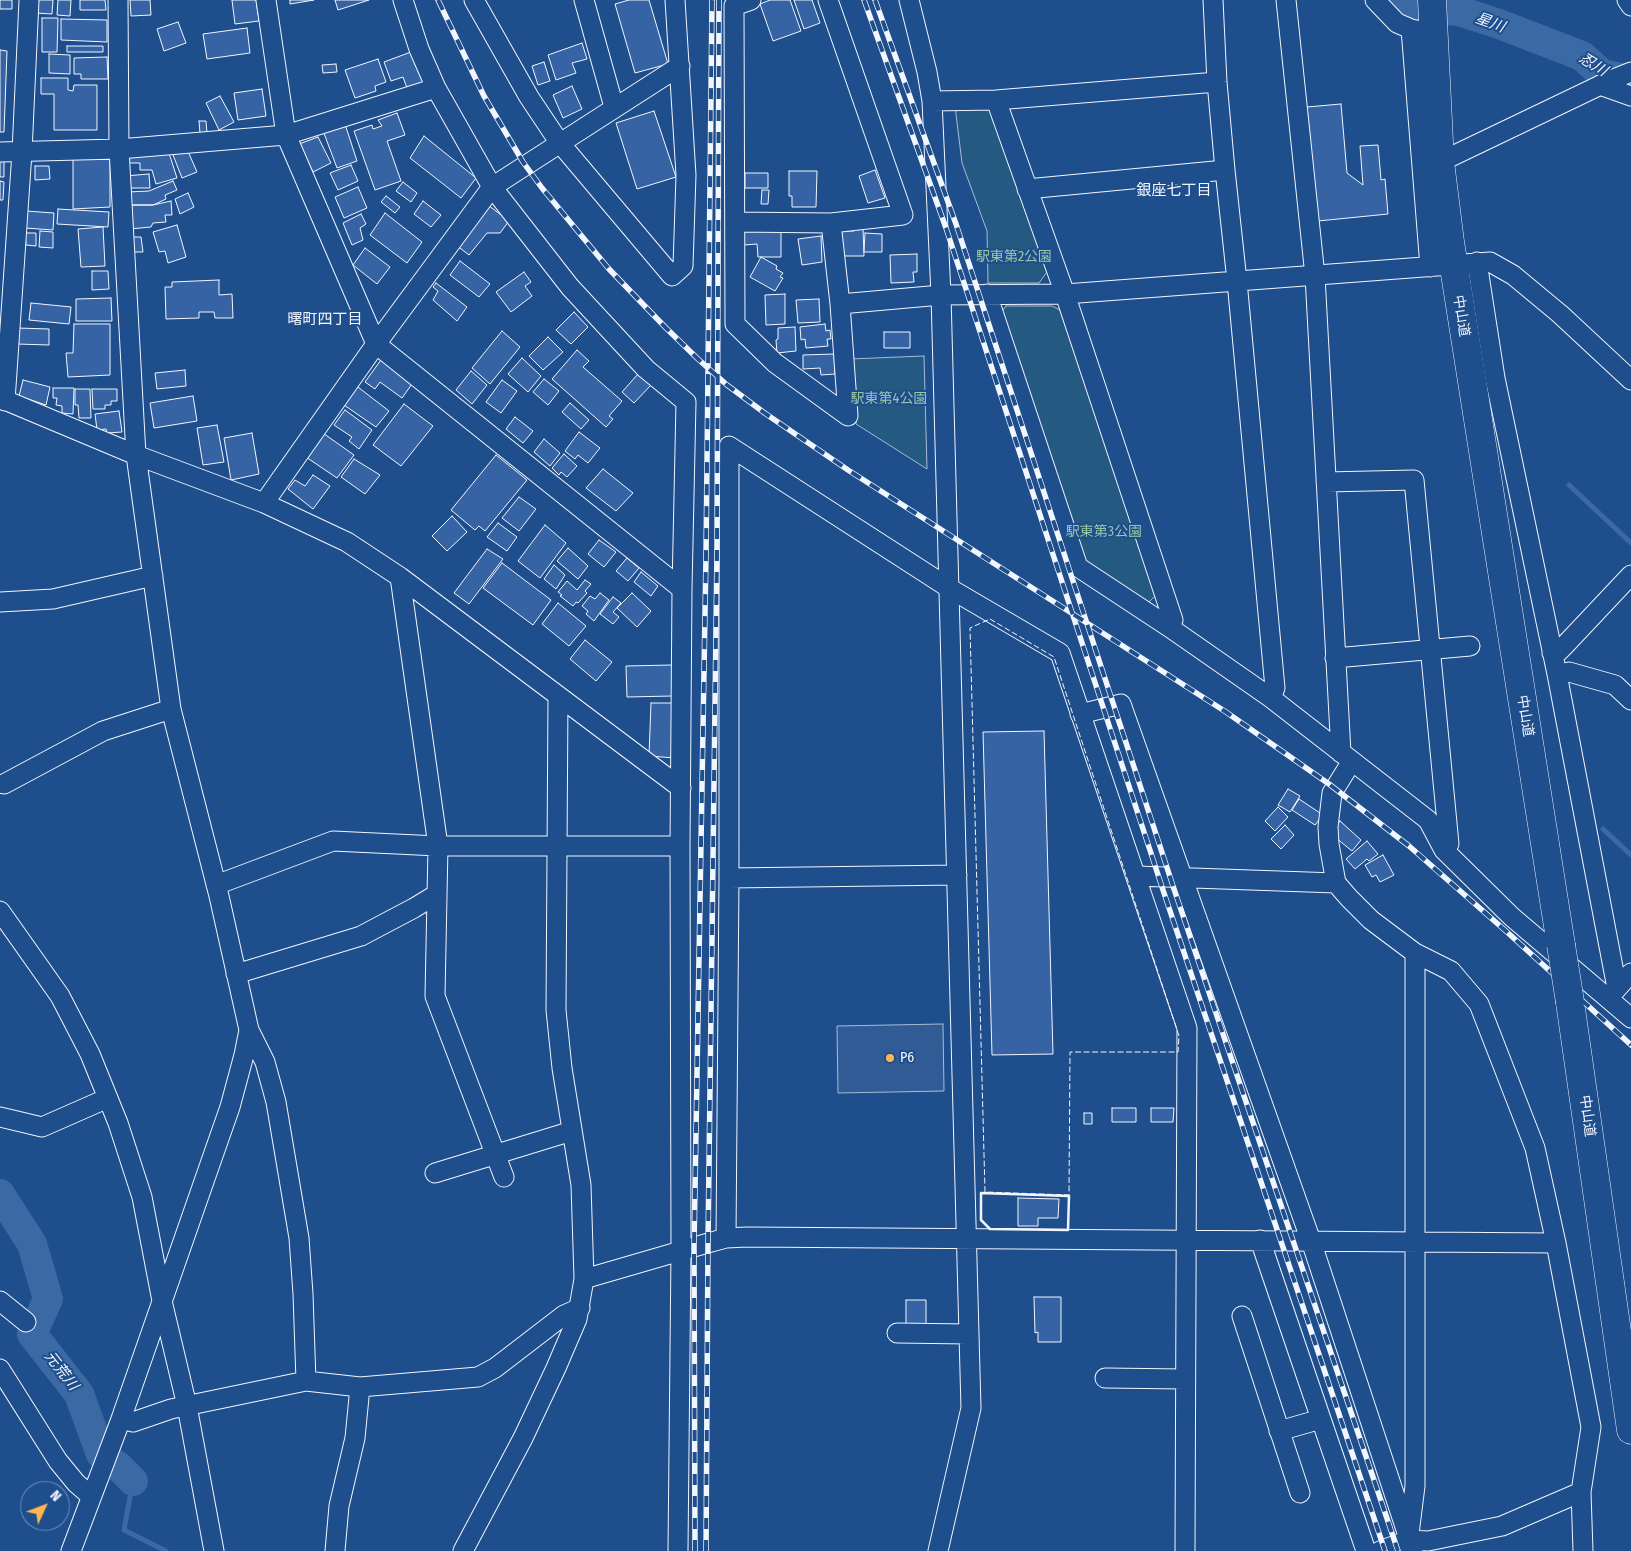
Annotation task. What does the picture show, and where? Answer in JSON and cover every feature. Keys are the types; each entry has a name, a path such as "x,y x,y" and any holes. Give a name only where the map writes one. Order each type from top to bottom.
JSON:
{"highway":[{"name":"中山道","path":"1432,0 1426,35 1453,265 1570,1002 1631,1430"}],"street":[{"path":"29,0 22,152 2,399 136,455 264,503 347,542 400,577 681,788"},
{"path":"118,0 119,149 136,455 171,709 216,885 249,1030 265,1062 276,1102 299,1238 306,1381"},
{"path":"266,0 286,135 376,344 682,588"},
{"path":"403,0 419,49 436,88 492,187 570,287 646,369 686,402 680,846 678,1551"},
{"path":"474,0 529,98 560,142 672,276 684,266 686,176 675,0"},
{"path":"584,0 614,107"},
{"path":"735,222 831,223 903,215 828,0"},
{"path":"910,0 932,101 941,295 971,1408 938,1551"},
{"path":"1213,0 1217,82 1275,688 1271,698"},
{"path":"1286,0 1316,276 1336,658 1346,757 1332,793 1328,844 1336,883 1371,920 1415,953 1451,971 1479,1004 1535,1148 1556,1243 1591,1427 1581,1492 1583,1551"},
{"path":"1374,0 1397,23 1426,35 1453,265 1495,378 1557,674 1613,993"},
{"path":"1626,0 1631,6"},
{"path":"740,2 735,222 735,324 775,363 848,416 840,304 831,223"},
{"path":"264,503 376,344 492,187 680,66"},
{"path":"1440,162 1606,82 1631,72"},
{"path":"932,101 996,100 1217,82"},
{"path":"1606,82 1631,96"},
{"path":"0,152 119,149 286,135 436,88"},
{"path":"996,100 1065,294 1173,620 1169,627"},
{"path":"1027,189 1225,170"},
{"path":"840,304 941,295 1065,294 1490,262 1513,275 1560,314 1631,380"},
{"path":"987,294 1078,567 1271,698 1428,820 1444,850 1512,917 1613,993 1631,1018"},
{"path":"726,1238 729,878 729,446 949,588 1060,653 1187,1028 1185,1551"},
{"path":"1326,482 1414,480 1449,844 1444,850"},
{"path":"1552,653 1559,651 1565,646 1631,575"},
{"path":"0,602 53,599 153,576"},
{"path":"400,577 438,846 436,996 504,1177"},
{"path":"1336,658 1470,646"},
{"path":"1557,674 1569,672 1615,685 1631,700"},
{"path":"463,1551 523,1438 563,1352 577,1319 584,1279 581,1185 562,1068 556,1010 558,697"},
{"path":"1080,714 1121,704 1311,1241 1411,1546"},
{"path":"4,784 103,731 171,709"},
{"path":"216,885 333,841 438,846 680,846"},
{"path":"729,878 957,875"},
{"path":"1136,876 1336,883"},
{"path":"236,974 361,936 437,894"},
{"path":"0,911 60,996 90,1054 118,1123 142,1197 162,1301 187,1406 214,1551"},
{"path":"1411,1546 1415,1486 1415,953"},
{"path":"1613,993 1631,973"},
{"path":"71,1551 120,1419 230,1108 249,1030"},
{"path":"0,1117 42,1127 108,1098"},
{"path":"435,1173 572,1131"},
{"path":"584,1279 726,1238 747,1237 1556,1243"},
{"path":"1260,1240 1366,1551"},
{"path":"0,1301 26,1322"},
{"path":"120,1419 133,1422 171,1409 306,1381 360,1388 478,1377 495,1368 564,1315 580,1308"},
{"path":"1242,1316 1300,1493"},
{"path":"897,1333 968,1334"},
{"path":"0,1369 58,1462 76,1483 91,1496"},
{"path":"1105,1378 1185,1379"},
{"path":"334,1551 338,1506 354,1438 360,1388"},
{"path":"1279,1431 1321,1419"},
{"path":"1380,1551 1502,1526 1581,1492"}],"green space":[{"name":"駅東第2公園","path":"989,104 1047,272 1039,283 988,283 987,231 962,163 955,106"},
{"name":"駅東第3公園","path":"1006,306 1052,306 1060,310 1156,595 1147,604 1083,562 999,315"},
{"name":"駅東第4公園","path":"924,356 927,469 856,424 850,359"}],"shaded area":[{"name":"P6","path":"943,1024 944,1091 838,1093 837,1026"}],"building":[{"path":"0,0 12,0 12,9 0,9"},
{"path":"36,0 53,0 52,14 35,13"},
{"path":"58,0 71,0 70,16 57,15"},
{"path":"80,0 105,0 106,10 80,10"},
{"path":"130,0 150,0 151,15 131,16"},
{"path":"232,0 256,0 259,21 235,24"},
{"path":"290,0 314,0 290,4"},
{"path":"335,0 369,0 338,10"},
{"path":"629,0 649,0 668,64 635,73 615,4"},
{"path":"770,0 790,0 801,31 773,41 760,4"},
{"path":"794,0 812,0 820,23 804,29"},
{"path":"42,18 58,18 57,52 42,52"},
{"path":"61,19 107,20 107,42 61,40"},
{"path":"178,22 186,43 164,51 157,29"},
{"path":"247,28 250,53 207,59 203,34"},
{"path":"582,43 587,59 572,63 576,73 556,80 548,55"},
{"path":"67,46 103,46 103,52 67,52"},
{"path":"0,50 7,51 4,132 0,132"},
{"path":"411,52 416,67 419,66 425,82 407,88 403,77 391,81 384,62"},
{"path":"49,54 70,55 70,74 49,73"},
{"path":"107,57 108,79 81,79 81,74 74,74 74,58"},
{"path":"378,59 386,82 375,86 376,91 355,98 345,70"},
{"path":"544,62 550,81 538,85 532,66"},
{"path":"336,64 337,72 323,73 322,65"},
{"path":"41,78 68,78 68,90 73,91 74,85 97,85 97,130 54,130 54,94 41,94"},
{"path":"572,86 582,109 563,118 553,95"},
{"path":"262,89 266,116 238,120 234,93"},
{"path":"220,96 234,122 219,130 206,103"},
{"path":"1341,104 1347,173 1363,185 1360,146 1378,145 1381,180 1385,179 1388,214 1318,221 1307,107"},
{"path":"654,111 676,177 637,189 616,123"},
{"path":"397,113 405,135 387,141 401,181 375,190 354,131 372,125 373,129 382,126 378,120"},
{"path":"199,121 206,121 207,133 200,133"},
{"path":"344,121 357,161 337,168 322,128"},
{"path":"424,136 476,178 461,198 410,158"},
{"path":"318,137 331,163 313,172 299,144"},
{"path":"187,149 197,172 182,178 173,155"},
{"path":"110,153 110,207 73,209 73,155"},
{"path":"129,153 169,153 177,178 156,184 152,170 140,170 140,163 129,163"},
{"path":"0,158 4,158 4,177 0,177"},
{"path":"351,165 358,181 338,190 330,173"},
{"path":"35,166 49,166 50,179 35,180"},
{"path":"875,170 885,198 868,203 859,176"},
{"path":"789,171 817,171 816,207 792,207 792,196 789,196"},
{"path":"745,173 768,173 768,188 745,188"},
{"path":"149,174 150,188 126,188 125,176"},
{"path":"0,181 4,182 3,200 0,200"},
{"path":"173,181 177,190 165,195 166,199 153,205 128,205 128,192 149,191"},
{"path":"403,182 417,193 411,202 396,191"},
{"path":"358,187 367,208 344,218 335,197"},
{"path":"762,190 769,190 768,204 761,204"},
{"path":"188,193 194,207 180,214 175,199"},
{"path":"386,196 400,207 395,213 381,202"},
{"path":"171,201 172,215 165,215 166,222 153,223 151,227 130,229 128,205 153,205"},
{"path":"423,201 441,215 431,227 414,214"},
{"path":"488,205 509,221 500,233 487,233 469,255 456,245"},
{"path":"58,209 109,212 108,227 57,224"},
{"path":"26,211 54,213 53,230 25,228"},
{"path":"385,213 422,242 407,263 370,235"},
{"path":"361,214 366,224 360,228 363,240 352,245 343,223"},
{"path":"177,225 186,257 168,263 165,251 159,252 153,232"},
{"path":"103,227 105,266 81,267 78,229"},
{"path":"854,228 863,228 864,256 842,256 841,231 854,231"},
{"path":"781,229 781,257 758,257 757,244 744,245 744,231"},
{"path":"40,231 53,232 53,248 39,247"},
{"path":"25,233 36,233 36,246 26,245"},
{"path":"865,233 882,234 882,252 864,252"},
{"path":"821,236 822,262 802,265 798,239"},
{"path":"130,237 141,237 143,252 131,252"},
{"path":"365,248 390,267 377,284 353,265"},
{"path":"917,254 917,272 913,272 914,282 891,283 890,255"},
{"path":"761,257 777,266 776,269 783,273 780,277 783,278 775,291 750,277"},
{"path":"460,261 490,284 479,297 450,275"},
{"path":"92,271 108,271 109,289 92,290"},
{"path":"524,272 531,282 525,286 532,296 511,312 496,292"},
{"path":"219,280 219,295 232,294 233,318 215,318 214,312 199,312 199,318 166,319 165,287 172,287 172,282"},
{"path":"436,283 467,307 457,321 433,300 438,291 433,287"},
{"path":"785,294 785,324 766,325 765,295"},
{"path":"111,298 112,321 76,321 76,299"},
{"path":"819,299 820,322 798,323 796,300"},
{"path":"31,303 71,307 69,324 29,320"},
{"path":"574,312 588,327 571,344 556,330"},
{"path":"74,324 110,324 110,375 68,377 66,353 73,353"},
{"path":"825,324 826,331 830,330 831,339 827,339 828,346 806,348 805,339 801,340 800,327"},
{"path":"795,327 796,351 777,353 776,340 778,339 778,328"},
{"path":"17,328 49,329 49,345 17,344"},
{"path":"502,331 520,347 490,384 472,368"},
{"path":"884,332 910,332 910,348 884,348"},
{"path":"548,337 563,352 543,370 529,356"},
{"path":"577,350 589,361 583,367 622,401 609,416 613,419 606,427 552,379"},
{"path":"834,354 835,374 821,375 820,368 803,369 803,355"},
{"path":"522,358 541,376 528,392 508,374"},
{"path":"381,360 412,384 402,398 380,382 375,389 365,382"},
{"path":"185,370 186,386 157,389 155,373"},
{"path":"471,371 487,385 472,404 456,390"},
{"path":"638,374 651,385 634,403 622,392"},
{"path":"544,379 559,391 548,405 533,392"},
{"path":"23,380 50,387 46,405 19,396"},
{"path":"502,380 517,391 501,413 486,402"},
{"path":"354,384 389,411 376,427 341,403"},
{"path":"53,388 74,388 73,414 62,413 62,406 56,405 57,398 53,398"},
{"path":"75,389 90,389 91,418 79,418 78,405 75,405"},
{"path":"92,389 117,389 117,401 111,401 111,405 105,405 105,409 93,409"},
{"path":"193,396 197,421 154,428 150,403"},
{"path":"570,403 589,420 581,429 562,412"},
{"path":"404,404 433,426 401,466 373,445"},
{"path":"345,410 372,430 359,449 349,441 352,437 334,425"},
{"path":"119,411 122,432 107,433 106,429 97,430 95,414"},
{"path":"515,417 533,431 523,443 506,429"},
{"path":"217,425 224,462 203,465 197,428"},
{"path":"320,431 354,455 337,478 303,455"},
{"path":"579,432 600,448 588,463 578,455 575,459 565,451"},
{"path":"252,433 259,474 231,480 224,438"},
{"path":"544,439 560,453 550,466 534,452"},
{"path":"564,454 577,466 567,477 561,472 559,475 552,468"},
{"path":"496,455 527,480 485,531 479,526 475,530 451,510"},
{"path":"354,459 380,475 365,494 341,477"},
{"path":"603,469 633,493 616,511 586,488"},
{"path":"313,475 330,486 313,509 288,489 295,480 305,486"},
{"path":"519,497 536,509 519,531 502,518"},
{"path":"452,516 467,532 447,551 432,536"},
{"path":"498,523 517,537 507,551 487,537"},
{"path":"545,525 566,543 540,578 518,561"},
{"path":"599,540 616,552 604,567 588,554"},
{"path":"568,548 588,566 578,579 557,561"},
{"path":"487,549 503,559 469,604 454,593"},
{"path":"627,558 639,568 628,581 616,571"},
{"path":"502,563 551,600 533,625 483,588"},
{"path":"554,565 565,575 556,589 544,579"},
{"path":"641,572 658,586 651,596 634,582"},
{"path":"585,580 591,584 585,591 587,593 578,603 576,602 573,606 560,596 562,595 558,592 567,581 577,590"},
{"path":"600,593 609,600 594,621 586,614 588,611 582,606 590,596 595,599"},
{"path":"632,593 651,611 637,627 617,608"},
{"path":"613,597 621,603 613,612 619,617 613,624 600,614"},
{"path":"558,603 586,626 569,646 542,624"},
{"path":"585,640 612,662 596,681 570,659"},
{"path":"672,665 672,696 627,697 626,666"},
{"path":"651,703 674,703 675,758 649,756"},
{"path":"1044,731 1053,1054 992,1055 983,732"},
{"path":"1288,789 1300,796 1290,812 1278,805"},
{"path":"1299,799 1323,815 1315,825 1292,810"},
{"path":"1278,807 1288,817 1275,831 1265,821"},
{"path":"1340,821 1361,840 1352,851 1330,833"},
{"path":"1285,825 1294,835 1281,849 1271,839"},
{"path":"1367,841 1378,854 1369,861 1367,859 1355,869 1346,859"},
{"path":"1383,855 1394,875 1380,882 1376,875 1372,877 1365,865"},
{"path":"1112,1108 1136,1108 1136,1122 1112,1122"},
{"path":"1151,1108 1174,1108 1173,1122 1151,1122"},
{"path":"1084,1113 1092,1113 1092,1124 1084,1124"},
{"path":"1018,1198 1059,1199 1058,1218 1038,1218 1038,1226 1018,1226"},
{"path":"1034,1297 1061,1297 1061,1342 1038,1342 1038,1332 1035,1333"},
{"path":"906,1300 926,1300 926,1325 906,1324"}],"waterway":[{"name":"星川","path":"1394,0 1400,6 1459,11 1499,24 1582,56 1602,74 1631,80"},
{"path":"1569,485 1631,543"},
{"path":"1603,829 1631,855"},
{"name":"元荒川","path":"0,1194 32,1244 48,1299 32,1334 79,1394 101,1454 119,1467 133,1481"},
{"name":"元荒川","path":"133,1481 124,1530 166,1551"}],"railway":[{"path":"438,0 484,96 523,162 542,188 609,269 666,328 727,385 848,470 1226,712 1329,784 1409,846 1631,1045"},
{"path":"695,1551 694,1247 706,556 712,0"},
{"path":"706,1551 717,552 719,0"},
{"path":"864,0 946,228 1164,893 1385,1551"},
{"path":"875,0 956,224 1174,889 1398,1551"}],"fence":[{"path":"990,619 1054,657 1179,1036 1178,1052 1070,1052 1069,1195 985,1192 970,628 990,619"}],"wall":[{"path":"981,1193 1069,1196 1068,1230 990,1229 981,1220 981,1193"}],"place":[{"name":"P6","path":"890,1058"}],"district":[{"name":"銀座七丁目","path":"1174,191"},
{"name":"曙町四丁目","path":"325,320"}],"water label":[{"name":"忍川","path":"1593,65"}]}
